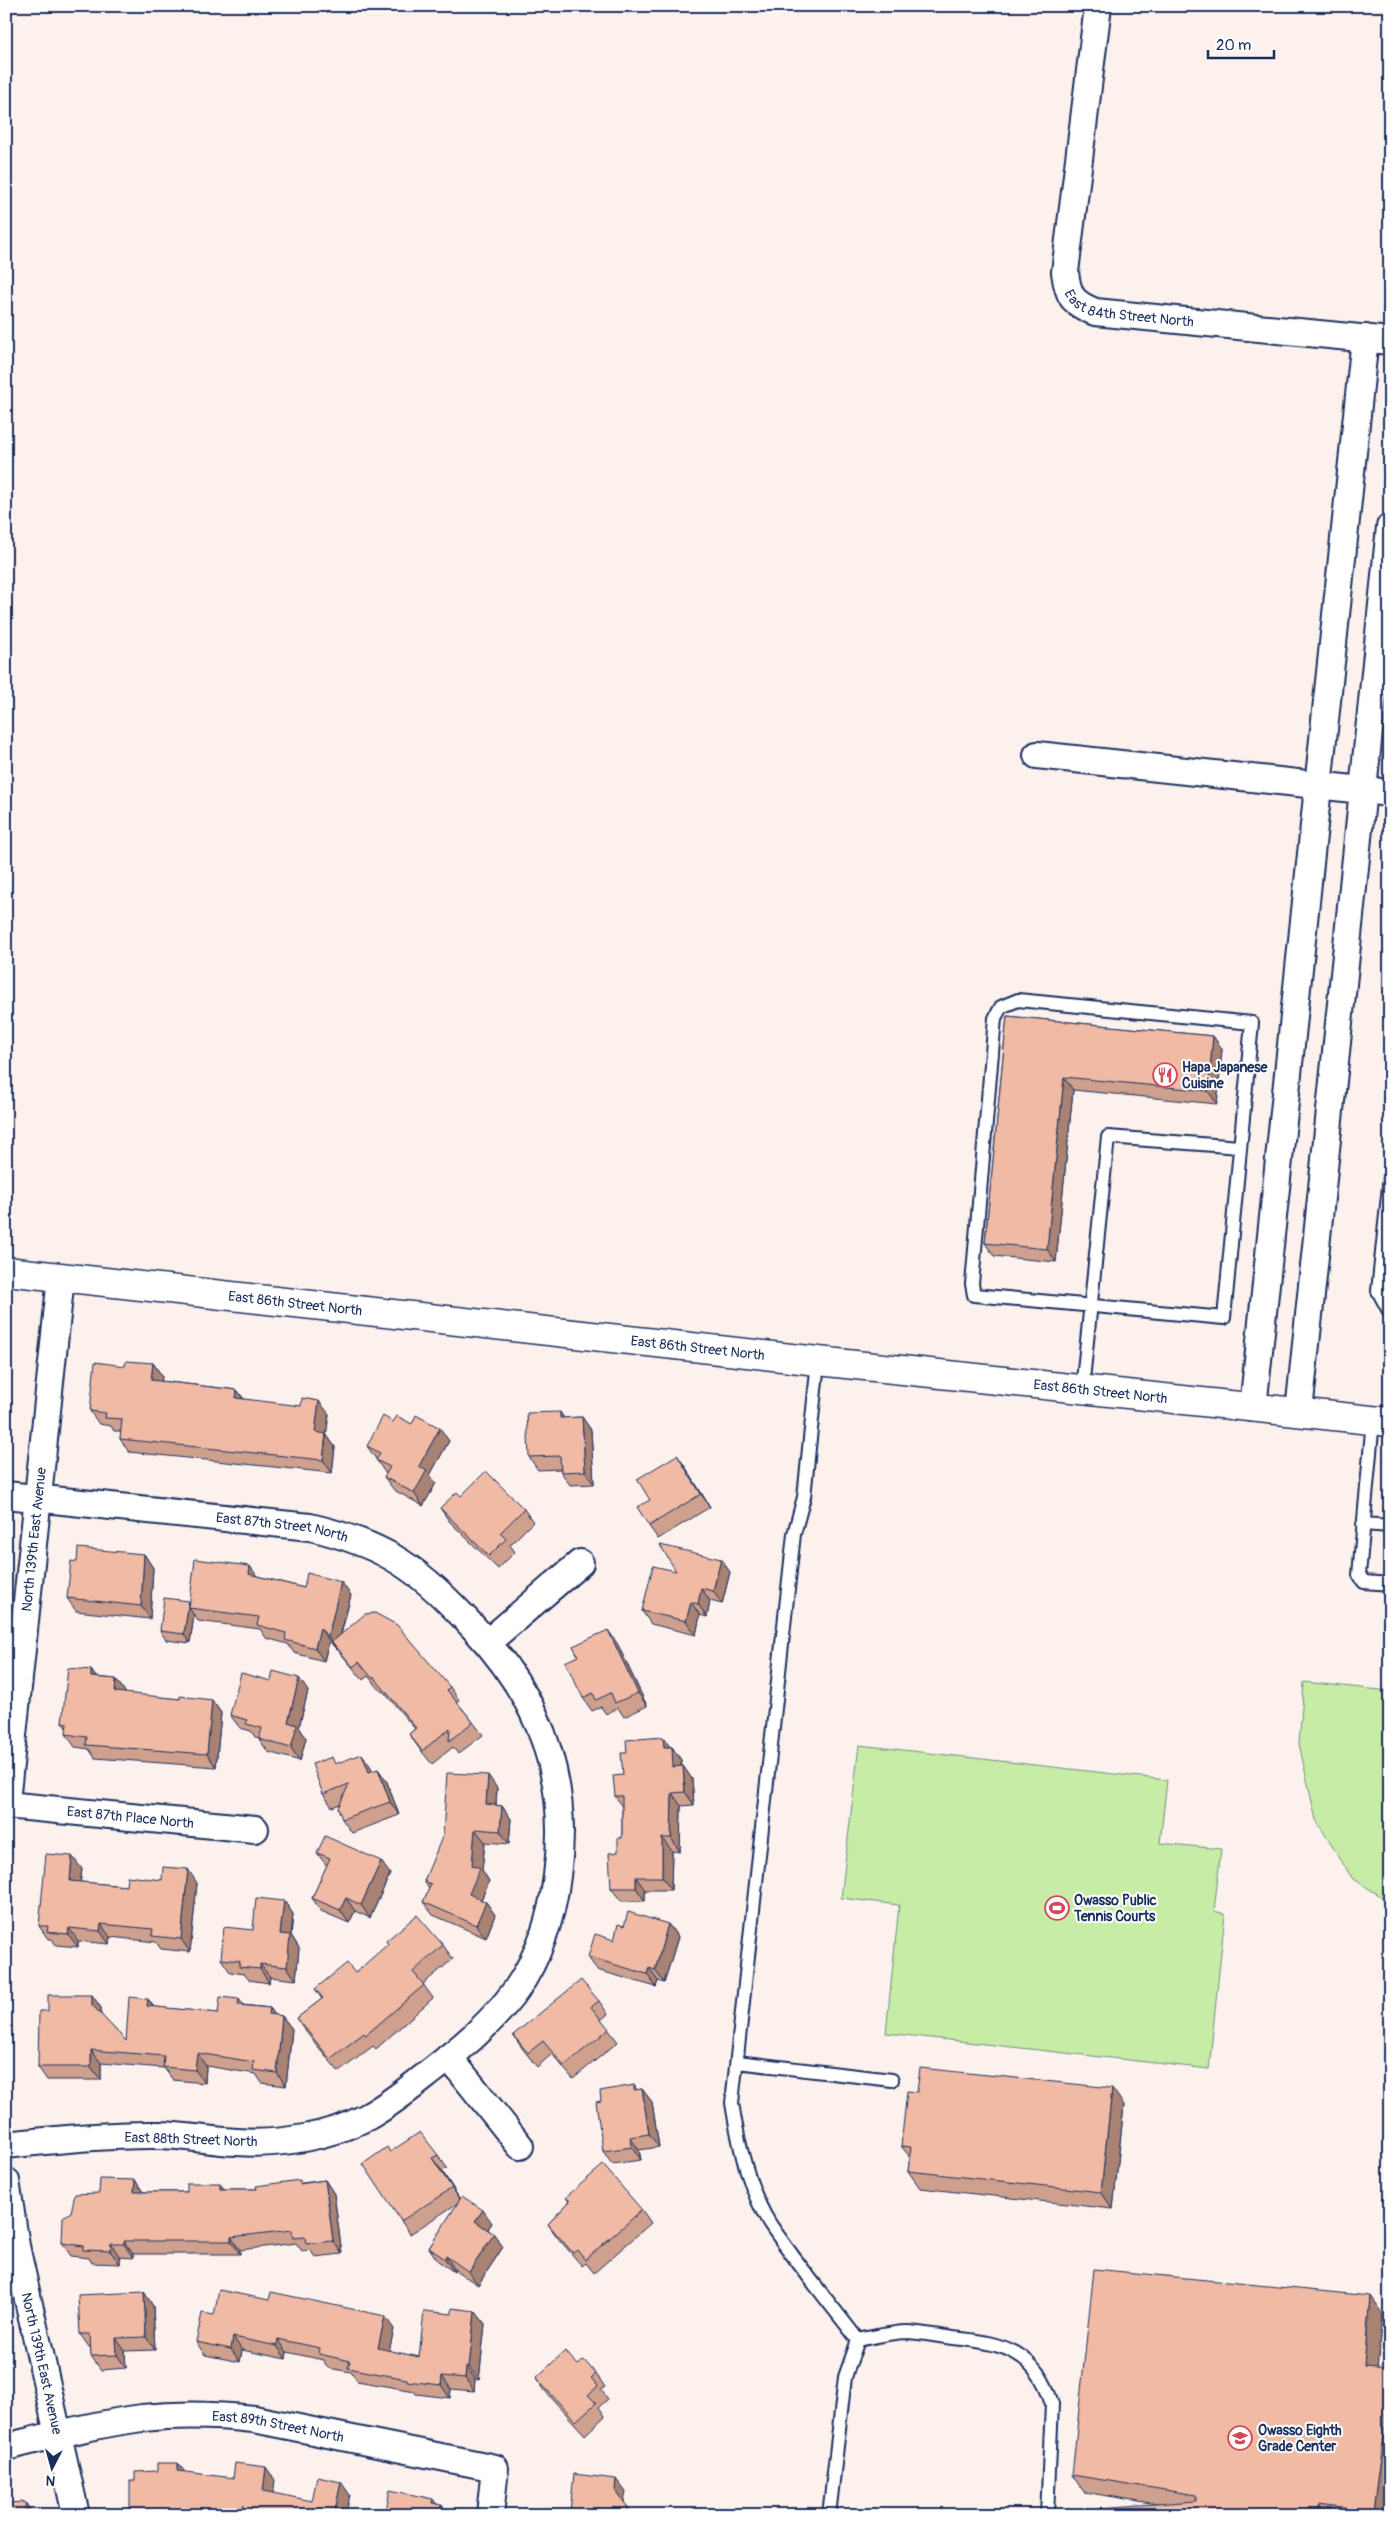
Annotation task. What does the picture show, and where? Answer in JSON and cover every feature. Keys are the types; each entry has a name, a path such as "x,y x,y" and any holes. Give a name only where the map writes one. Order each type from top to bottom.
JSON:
{"main road":[{"name":"East 86th Street North","path":"6,1271 818,1362 1381,1421"}],"street":[{"name":"East 84th Street North","path":"1098,6 1065,272 1068,292 1079,306 1095,312 1383,338"},
{"path":"1253,1408 1316,785 1383,338"},
{"path":"1298,1412 1390,527"},
{"path":"1037,755 1390,793"},
{"name":"North 139th East Avenue","path":"6,1803 61,1277"},
{"name":"East 87th Street North","path":"6,1495 310,1527 343,1535 373,1546 414,1571 435,1588 488,1642 532,1709 550,1753 560,1806 560,1859"},
{"path":"488,1642 580,1563"},
{"name":"East 87th Place North","path":"6,1803 255,1829"},
{"name":"East 88th Street North","path":"6,2145 120,2136 164,2136 240,2143 302,2138 332,2130 366,2117 396,2098 449,2057 496,2014 516,1989 532,1964 554,1899 560,1859"},
{"path":"449,2057 520,2146"},
{"name":"North 139th East Avenue","path":"6,2181 16,2246 76,2515"},
{"name":"East 89th Street North","path":"6,2447 142,2418 214,2415 299,2426 495,2468 490,2515"}],"lane":[{"path":"1018,1000 1252,1024 1240,1147 1224,1318 974,1295 972,1284 995,1018 1001,1008 1018,1000"},
{"path":"1082,1390 1089,1307 1108,1137 1240,1147"},
{"path":"1390,1176 1378,1291 1390,1313"},
{"path":"818,1362 804,1497 794,1534 732,2103 737,2137 753,2186 769,2222 858,2340"},
{"path":"1381,1421 1364,1524 1359,1575 1364,1582 1390,1584"},
{"path":"1364,1524 1390,1526"},
{"path":"737,2062 892,2080"},
{"path":"858,2340 906,2332 980,2341 1004,2346 1021,2355 1036,2368 1047,2386 1052,2404 1047,2515"},
{"path":"829,2515 845,2378 858,2340"}],"green space":[{"path":"1304,1682 1390,1691 1390,1902 1352,1878 1316,1820 1299,1744"},
{"name":"Owasso Public Tennis Courts","path":"859,1745 1167,1780 1160,1843 1221,1849 1214,1911 1225,1914 1209,2069 886,2033 899,1905 841,1898"}],"building":[{"path":"1007,1016 1213,1036 1208,1091 1064,1077 1047,1249 985,1243"},
{"path":"126,1361 153,1363 151,1380 237,1390 236,1398 301,1406 302,1398 319,1401 315,1432 326,1434 323,1460 120,1439 122,1419 105,1418 106,1413 90,1411 95,1362 125,1366"},
{"path":"560,1412 560,1418 582,1417 585,1471 561,1472 560,1456 529,1457 527,1413"},
{"path":"416,1415 440,1428 419,1466 427,1470 414,1493 384,1477 390,1467 376,1460 380,1453 367,1446 383,1416 393,1422 397,1416 412,1424"},
{"path":"677,1455 701,1494 649,1526 637,1507 650,1500 637,1479"},
{"path":"486,1471 524,1509 500,1533 506,1539 489,1556 440,1508 457,1492 461,1496"},
{"path":"660,1545 721,1559 713,1591 701,1588 698,1604 691,1602 686,1621 642,1611 653,1566 676,1571"},
{"path":"78,1548 144,1554 141,1606 67,1598 71,1561 77,1562"},
{"path":"195,1559 250,1566 249,1574 304,1588 307,1573 341,1582 328,1637 320,1628 315,1648 285,1640 286,1633 257,1625 259,1617 189,1608"},
{"path":"164,1598 189,1601 184,1634 160,1631"},
{"path":"375,1613 397,1625 450,1687 447,1690 473,1722 449,1741 450,1728 422,1751 409,1734 416,1728 374,1677 373,1679 359,1662 353,1667 332,1642 365,1614"},
{"path":"608,1630 638,1693 615,1703 611,1693 596,1700 593,1693 583,1698 565,1662 578,1656 573,1646"},
{"path":"68,1668 91,1670 91,1677 116,1679 115,1692 180,1699 180,1696 212,1700 207,1754 86,1745 87,1737 66,1734 67,1723 62,1722"},
{"path":"273,1671 299,1678 288,1722 297,1725 291,1748 259,1739 262,1728 246,1724 247,1720 230,1715 241,1673 271,1681"},
{"path":"663,1737 664,1747 672,1747 673,1767 683,1766 685,1792 672,1793 671,1838 662,1838 662,1877 636,1877 636,1888 611,1888 609,1853 618,1852 618,1838 622,1838 622,1796 615,1796 613,1776 623,1775 621,1753 627,1753 626,1740"},
{"path":"362,1754 369,1772 378,1769 390,1802 342,1819 338,1808 349,1784 323,1794 312,1764 332,1757 335,1764"},
{"path":"447,1773 488,1775 486,1804 502,1806 500,1831 475,1829 472,1865 480,1868 469,1894 486,1902 476,1925 423,1902 431,1884 424,1881 443,1835"},
{"path":"325,1836 381,1861 361,1905 346,1898 340,1910 312,1898 330,1858 317,1853"},
{"path":"46,1854 72,1856 70,1881 126,1886 127,1876 162,1880 163,1867 188,1869 181,1939 152,1936 153,1929 101,1924 100,1931 69,1928 68,1934 47,1932 48,1926 39,1926"},
{"path":"256,1898 284,1901 280,1934 290,1935 287,1967 260,1964 260,1969 239,1967 240,1961 221,1959 224,1927 253,1930"},
{"path":"628,1912 668,1924 655,1970 649,1968 647,1974 588,1957 595,1934 614,1940 618,1924 624,1926"},
{"path":"417,1915 443,1945 413,1972 424,1985 366,2035 364,2033 330,2059 297,2018 323,1998 315,1989 347,1963 355,1973 388,1944 386,1941"},
{"path":"581,1980 599,2001 591,2007 609,2029 564,2066 543,2041 528,2053 513,2035"},
{"path":"48,1995 92,1995 92,2005 126,2041 129,1997 148,1999 147,2006 218,2013 220,1997 239,1999 238,2005 270,2008 269,2014 282,2016 277,2073 253,2070 254,2062 197,2053 195,2070 163,2067 164,2056 91,2050 91,2067 38,2067 39,2011 48,2011"},
{"path":"920,2068 1112,2088 1101,2192 908,2171 911,2147 901,2146 907,2091 917,2092"},
{"path":"634,2085 634,2090 642,2089 649,2134 630,2137 632,2147 603,2151 596,2102 601,2101 600,2091"},
{"path":"420,2132 438,2155 432,2158 452,2188 401,2221 363,2164 387,2147 390,2152"},
{"path":"603,2165 642,2210 585,2260 577,2250 573,2253 548,2224 570,2201 566,2197"},
{"path":"100,2179 135,2180 134,2192 187,2192 187,2183 220,2183 220,2189 257,2189 256,2186 300,2180 300,2184 325,2180 333,2241 306,2244 305,2237 293,2238 292,2230 231,2237 231,2241 124,2241 124,2244 111,2244 110,2251 83,2250 83,2246 62,2243 63,2217 71,2212 75,2194 99,2193"},
{"path":"462,2196 483,2210 475,2221 494,2234 469,2272 446,2256 445,2259 429,2248"},
{"name":"Owasso Eighth Grade Center","path":"1094,2269 1370,2296 1364,2366 1390,2368 1390,2382 1373,2511 1320,2504 1319,2515 1082,2515 1085,2509 1196,2501 1196,2495 1072,2475"},
{"path":"219,2290 269,2300 271,2292 385,2316 378,2348 419,2357 424,2311 452,2314 452,2308 475,2311 469,2367 466,2366 465,2378 442,2376 441,2385 407,2381 407,2379 348,2368 350,2361 319,2354 320,2348 278,2339 277,2346 233,2337 231,2349 196,2342 202,2313 214,2315"},
{"path":"144,2292 146,2337 116,2338 117,2355 91,2356 90,2334 80,2334 78,2295"},
{"path":"565,2351 578,2365 584,2360 596,2374 591,2378 598,2386 588,2395 596,2403 576,2421 536,2378"},
{"path":"157,2463 178,2463 178,2471 233,2478 235,2463 266,2467 263,2491 312,2501 317,2477 341,2482 334,2515 242,2515 243,2505 234,2515 130,2515 130,2481 135,2481 135,2472 157,2471"},
{"path":"574,2474 616,2479 615,2490 627,2506 627,2515 550,2515 551,2509 570,2511"},
{"path":"390,2490 433,2499 432,2503 442,2505 440,2515 385,2515"},
{"path":"25,2502 26,2515 6,2515 6,2503"}],"place":[{"name":"Hapa Japanese Cuisine","path":"1165,1075"},
{"name":"Owasso Public Tennis Courts","path":"1057,1908"},
{"name":"Owasso Eighth Grade Center","path":"1240,2438"}]}
